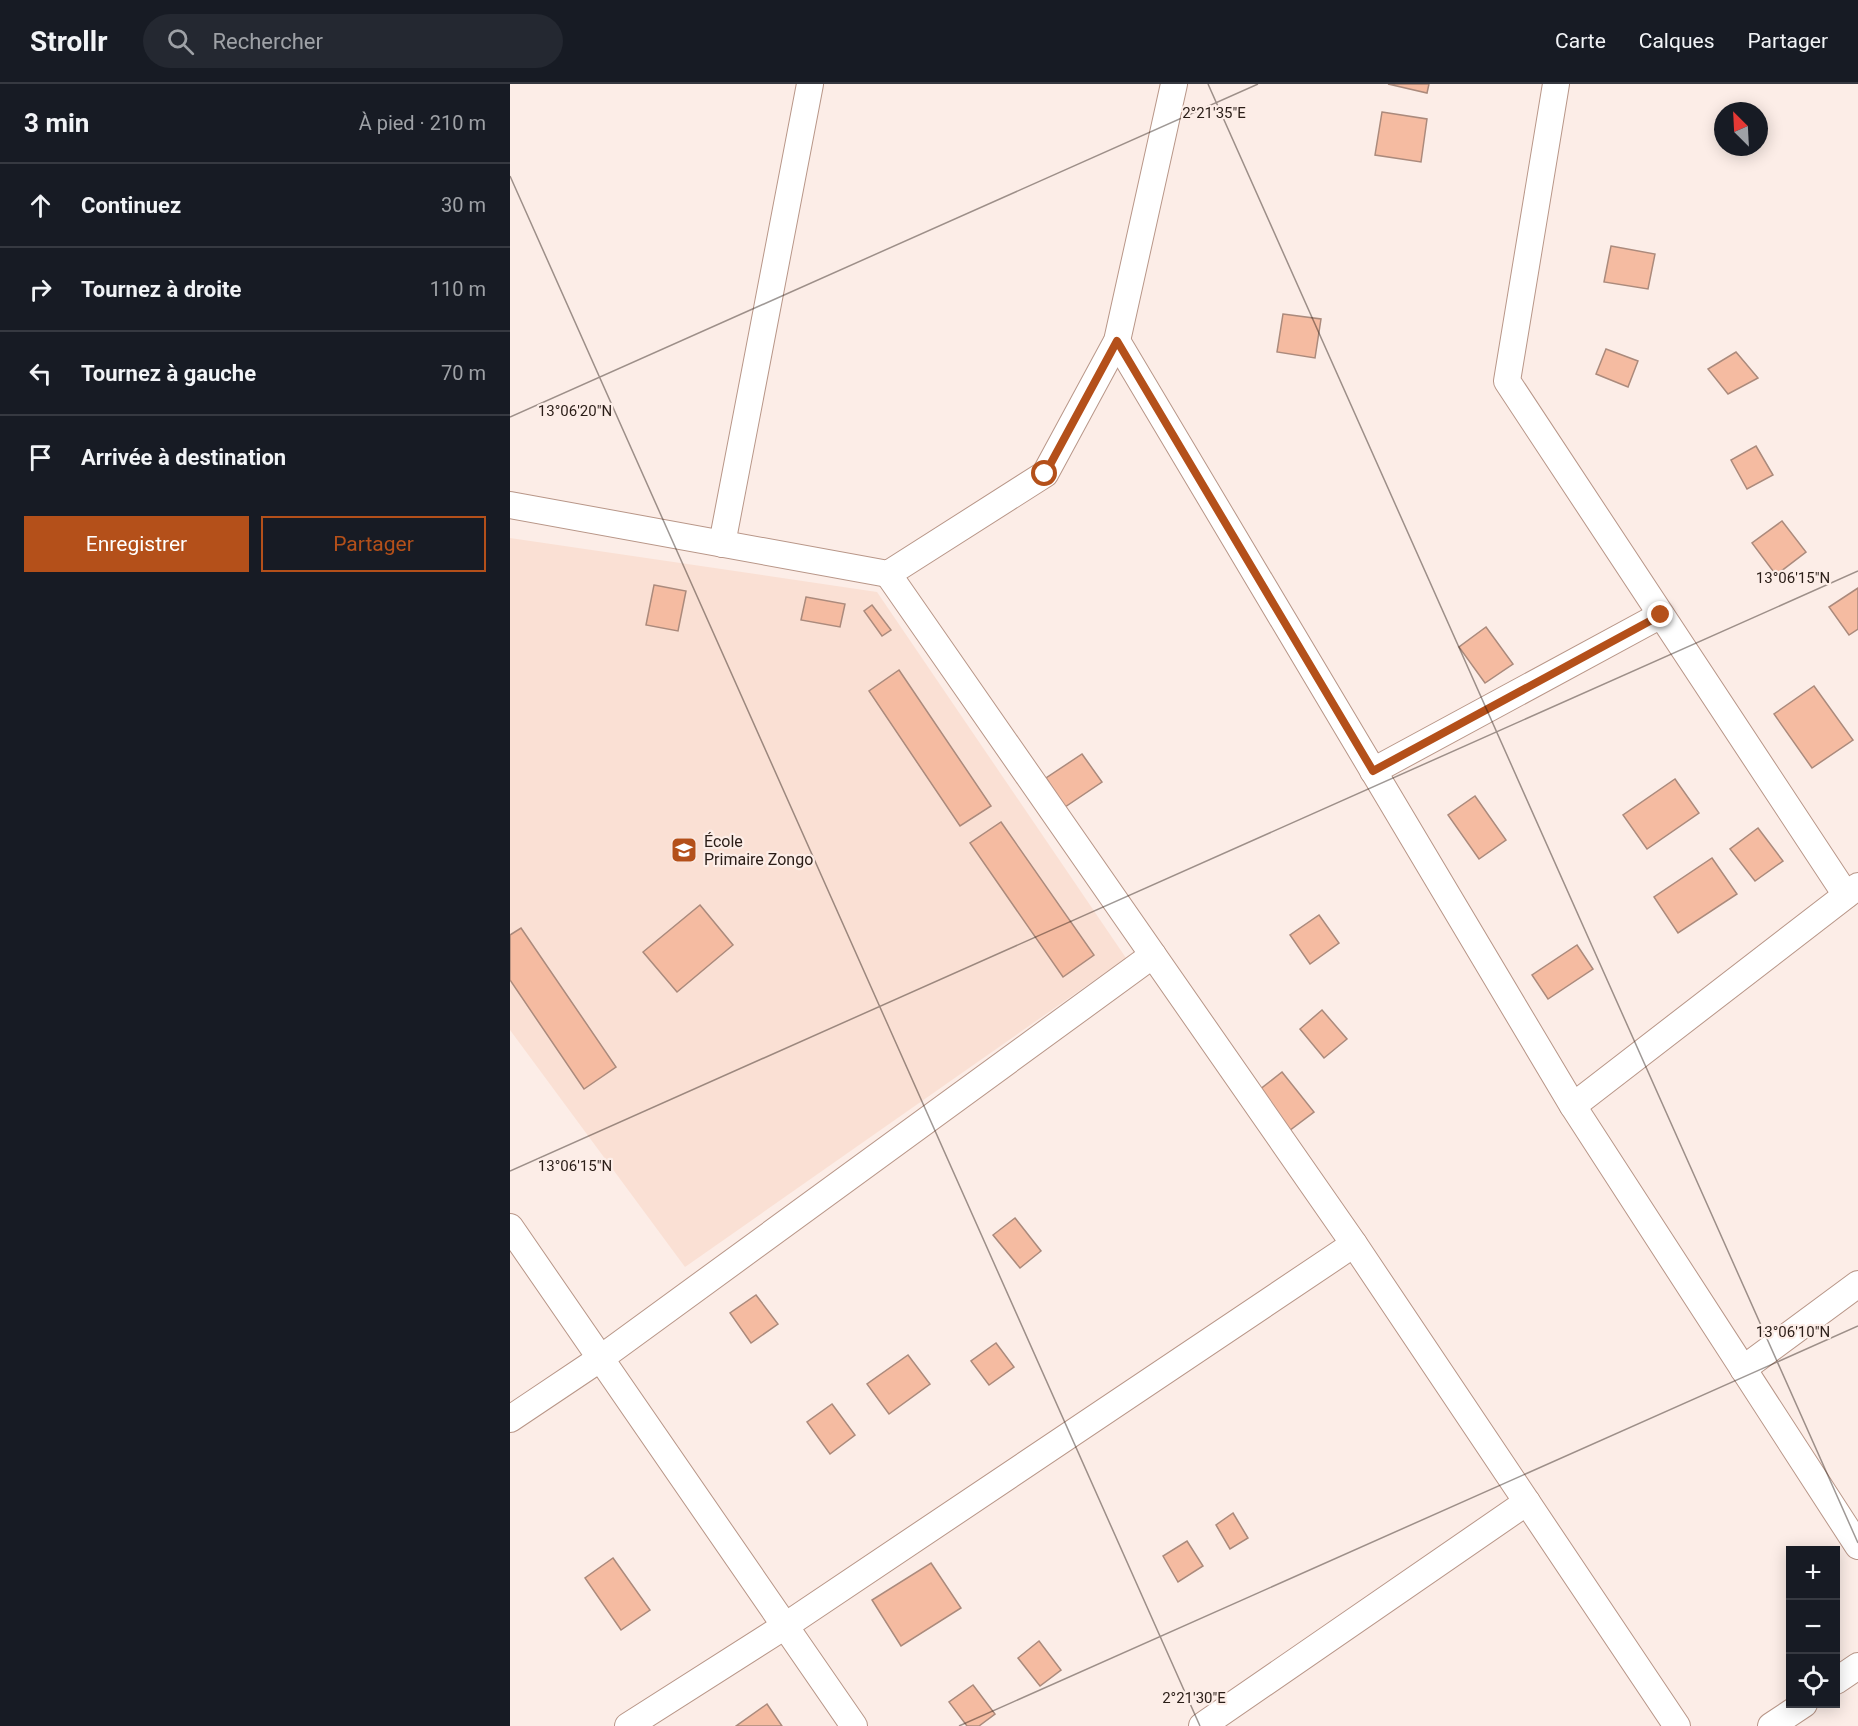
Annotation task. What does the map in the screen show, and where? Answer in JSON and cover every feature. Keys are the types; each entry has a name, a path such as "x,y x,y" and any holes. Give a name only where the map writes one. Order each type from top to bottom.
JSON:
{"street":[{"path":"722,544 810,84"},
{"path":"510,505 888,574 1045,474 1117,341 1174,84"},
{"path":"1557,84 1507,381 1661,615 1852,890 1573,1106"},
{"path":"1117,341 1573,1106 1858,1546"},
{"path":"888,574 1354,1244 1677,1726"},
{"path":"1373,771 1661,615"},
{"path":"510,1419 601,1358 1153,955"},
{"path":"510,1227 854,1726"},
{"path":"628,1726 786,1626 1354,1244"},
{"path":"1743,1369 1858,1284"},
{"path":"1202,1726 1527,1502"},
{"path":"1840,1678 1858,1666"},
{"path":"1771,1726 1798,1708"}],"shaded area":[{"path":"510,538 877,592 1126,958 685,1267 510,1030"}],"building":[{"path":"1388,84 1429,84 1427,93"},
{"path":"1382,112 1427,119 1421,162 1375,155"},
{"path":"1611,246 1655,254 1648,289 1604,282"},
{"path":"1283,314 1321,319 1315,358 1277,352"},
{"path":"1606,349 1638,361 1628,387 1596,374"},
{"path":"1736,352 1758,378 1728,394 1708,369"},
{"path":"1756,446 1773,475 1747,489 1731,460"},
{"path":"1782,521 1806,552 1776,575 1752,543"},
{"path":"654,585 686,591 678,631 646,625"},
{"path":"1858,588 1858,629 1849,635 1829,607"},
{"path":"806,597 845,604 840,627 801,620"},
{"path":"872,605 891,630 882,636 864,611"},
{"path":"1486,627 1513,664 1485,683 1459,647"},
{"path":"899,670 991,806 960,826 869,691"},
{"path":"1814,686 1853,740 1812,768 1774,714"},
{"path":"1082,754 1102,782 1065,807 1046,778"},
{"path":"1675,779 1699,813 1647,849 1623,815"},
{"path":"1475,796 1506,840 1479,859 1448,815"},
{"path":"1001,822 1094,955 1063,977 970,843"},
{"path":"1758,828 1783,861 1755,881 1730,849"},
{"path":"1712,858 1737,894 1678,933 1654,897"},
{"path":"700,905 733,945 677,992 643,952"},
{"path":"1319,915 1339,943 1310,964 1290,935"},
{"path":"521,928 616,1067 584,1089 510,980 510,935"},
{"path":"1577,945 1593,969 1548,999 1532,975"},
{"path":"1322,1010 1347,1039 1324,1058 1300,1029"},
{"path":"1282,1072 1314,1112 1285,1134 1254,1094"},
{"path":"1015,1218 1041,1251 1020,1268 993,1235"},
{"path":"756,1295 778,1324 751,1343 730,1313"},
{"path":"996,1343 1014,1367 989,1385 971,1361"},
{"path":"908,1355 930,1384 889,1414 867,1384"},
{"path":"832,1404 855,1435 830,1454 807,1422"},
{"path":"1233,1513 1248,1538 1230,1549 1216,1525"},
{"path":"1187,1541 1203,1566 1178,1582 1163,1556"},
{"path":"613,1558 650,1610 621,1630 585,1578"},
{"path":"931,1563 961,1608 901,1646 872,1600"},
{"path":"1039,1641 1061,1670 1040,1686 1018,1658"},
{"path":"973,1685 995,1714 979,1726 967,1726 949,1702"},
{"path":"767,1704 782,1726 736,1726"}],"place":[{"name":"École Primaire Zongo","path":"684,850"}],"route":[{"path":"1045,474 1117,341 1373,771 1661,615"}]}
